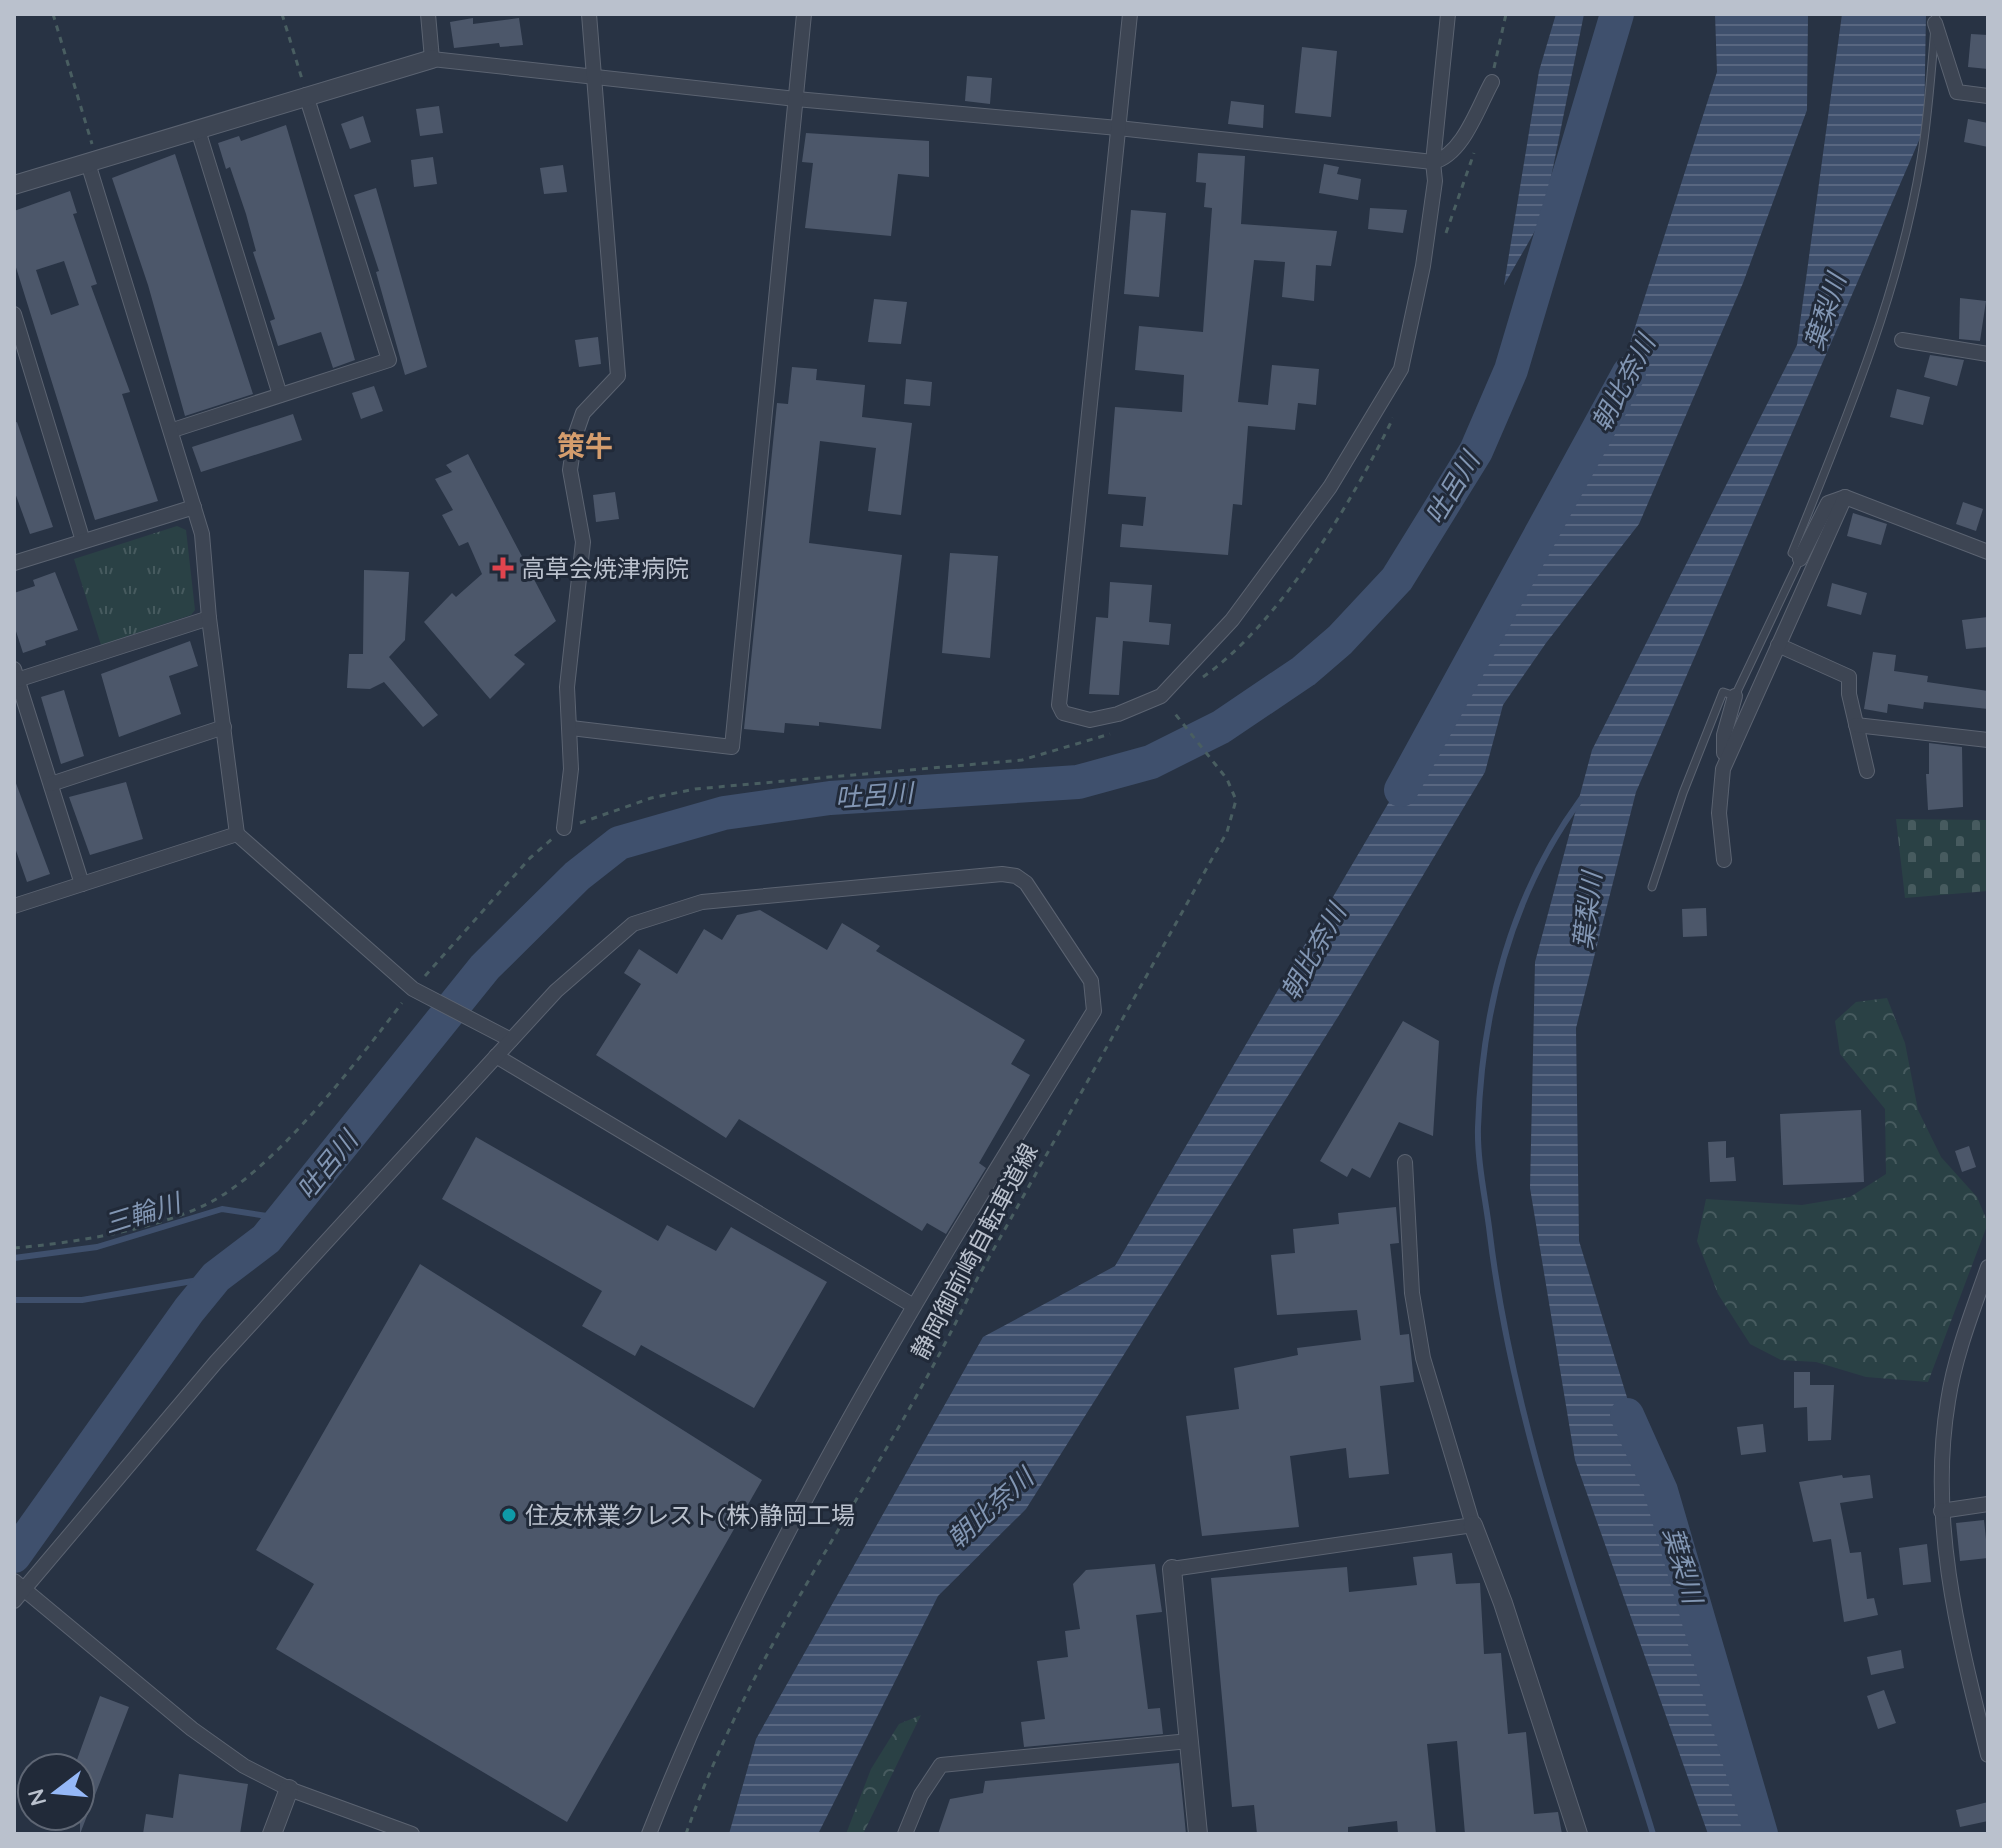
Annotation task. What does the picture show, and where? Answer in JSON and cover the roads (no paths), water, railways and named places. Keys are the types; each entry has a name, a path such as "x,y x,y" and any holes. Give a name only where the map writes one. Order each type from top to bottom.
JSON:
{"street":[{"path":"428,14 432,59"},
{"path":"564,828 571,769 567,687 583,542 570,470 583,413 618,376 589,14"},
{"path":"571,728 732,747 804,14"},
{"path":"1130,14 1059,705 1063,713 1090,720 1129,711 1161,696 1232,620 1330,487 1401,369 1423,266 1435,181 1433,162 1448,14"},
{"path":"1936,18 1957,92 1988,96"},
{"path":"14,185 432,59 796,99 1118,128 1433,162 1445,159 1457,145 1492,82"},
{"path":"173,430 389,360 306,95"},
{"path":"198,130 280,395"},
{"path":"92,162 202,534 209,618 237,834 413,989 511,1040"},
{"path":"14,314 83,541"},
{"path":"1902,340 1988,354"},
{"path":"1800,559 1828,503 1845,497 1988,552"},
{"path":"1723,769 1845,497"},
{"path":"14,563 194,507"},
{"path":"82,884 16,674 209,618"},
{"path":"1778,645 1849,677 1867,771"},
{"path":"1724,860 1719,813 1724,735 1735,696"},
{"path":"1856,725 1988,740"},
{"path":"51,784 224,727"},
{"path":"14,906 237,834"},
{"path":"412,1834 289,1789 244,1766 192,1729 17,1590 216,1362 556,991 633,924 702,902 1002,874 1016,876 1026,883 1091,981 1094,1011 912,1305 742,1622 675,1768 649,1834"},
{"path":"496,1056 912,1305"},
{"path":"1405,1162 1412,1293 1423,1358 1473,1525 1503,1603 1578,1834"},
{"path":"1988,1267 1948,1399 1941,1511 1953,1609 1988,1755"},
{"path":"1941,1511 1988,1504"},
{"path":"1198,1834 1172,1569 1473,1525"},
{"path":"905,1834 921,1795 941,1765 1189,1741"},
{"path":"272,1834 289,1789"}],"lane":[{"path":"1652,887 1683,793 1723,692 1735,696 1800,559 1792,553 1833,451 1900,252 1921,160 1936,18"}],"water":[{"path":"1556,14 1584,14 1543,217 1504,285 1539,71"},
{"path":"1715,14 1808,14 1807,110 1743,283 1639,524 1546,643 1503,705 1485,772 1341,1012 1026,1509 938,1596 818,1834 729,1834 756,1739 983,1337 1115,1266 1594,455 1717,72"},
{"path":"1842,14 1926,14 1924,129 1636,792 1576,1028 1579,1241 1761,1834 1708,1834 1575,1460 1530,1188 1535,962 1592,750 1797,345"}],"waterway":[{"name":"吐呂川","path":"14,1556 189,1310 216,1277 266,1239 485,967 577,876 619,843 724,813 830,798 1078,782 1151,762 1221,727 1304,671 1340,640 1397,579 1476,451 1511,370 1617,14"},
{"name":"朝比奈川","path":"1401,790 1629,373"},
{"path":"1581,799 1556,836 1536,875 1504,955 1486,1040 1478,1127 1479,1154 1502,1312 1537,1463 1653,1834"},
{"name":"三輪川","path":"14,1258 97,1247 222,1209 280,1218"},
{"path":"14,1300 82,1300 216,1277"},
{"name":"葉梨川","path":"1627,1415 1661,1491 1761,1834"}],"place":[{"name":"高草会焼津病院","path":"503,568"},
{"name":"住友林業クレスト(株)静岡工場","path":"509,1515"}],"district":[{"name":"策牛","path":"585,445"}]}
